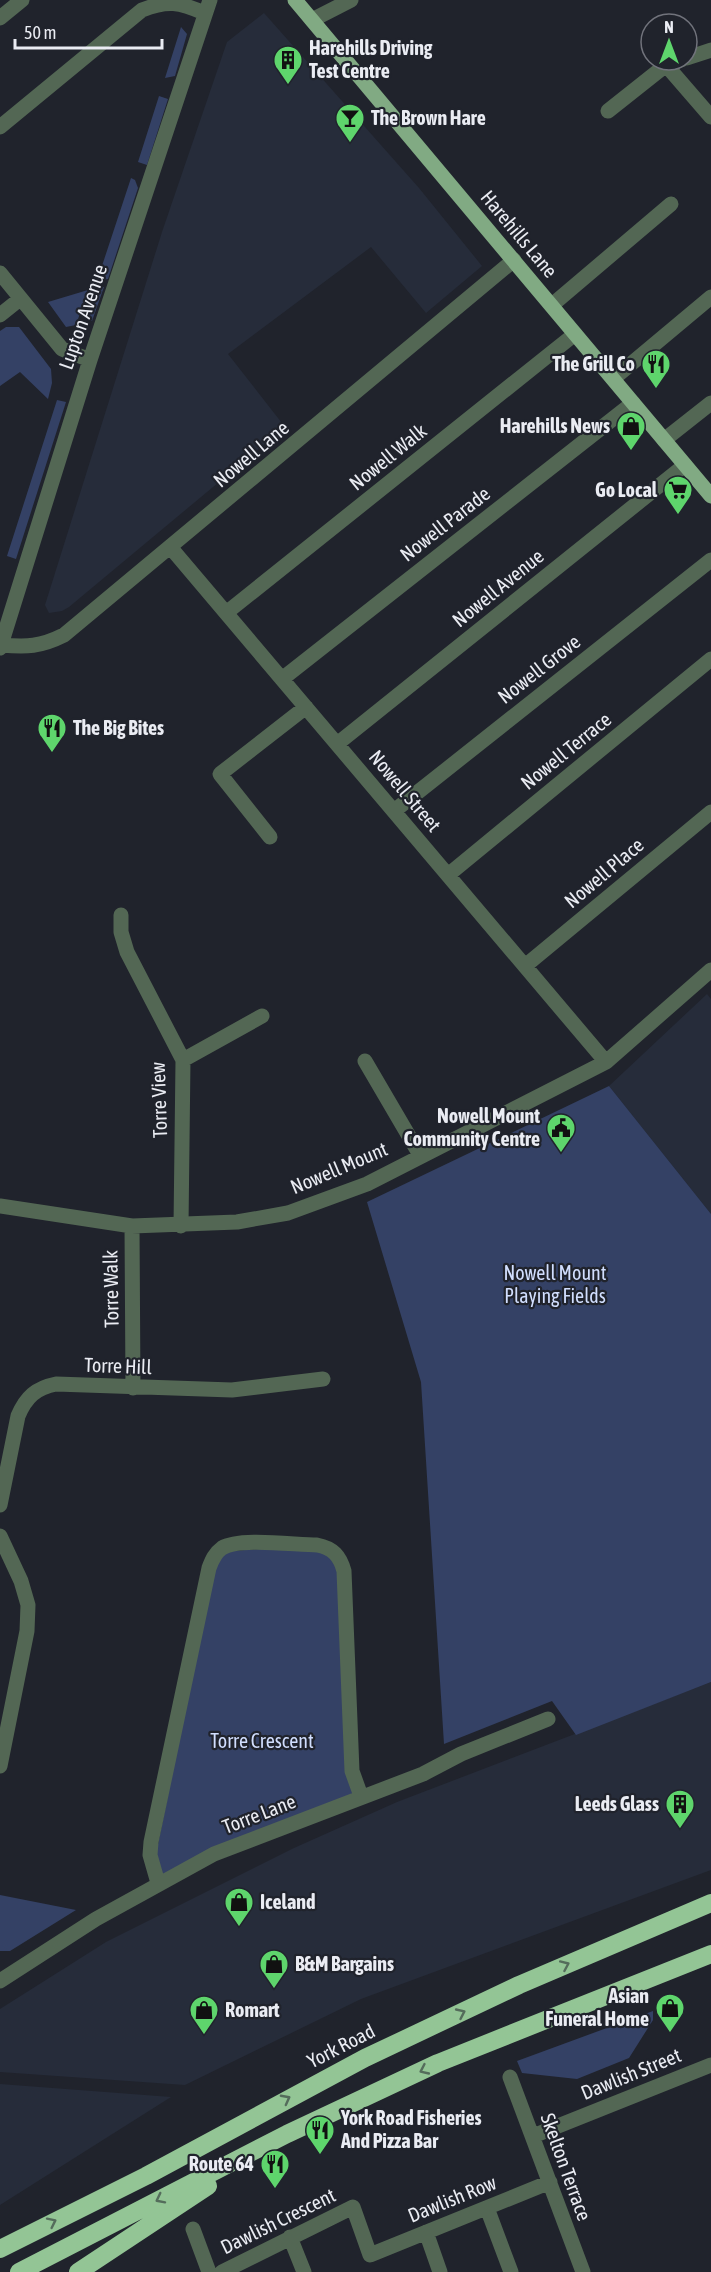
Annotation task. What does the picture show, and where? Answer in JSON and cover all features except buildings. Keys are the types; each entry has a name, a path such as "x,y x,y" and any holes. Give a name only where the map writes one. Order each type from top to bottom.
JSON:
{"highway":[{"name":"York Road","path":"0,2249 146,2176 365,2058 519,1985 711,1903"},
{"path":"19,2272 287,2134 438,2063 711,1954"},
{"path":"78,2272 287,2134"}],"main road":[{"name":"Harehills Lane","path":"295,0 711,496"}],"street":[{"path":"0,18 22,0"},
{"path":"312,20 351,0"},
{"path":"0,127 142,10 160,3 207,7"},
{"name":"Lupton Avenue","path":"1,647 90,360 207,7"},
{"path":"608,111 660,72"},
{"path":"680,72 711,117"},
{"path":"552,305 671,204"},
{"name":"Nowell Lane","path":"1,647 38,645 64,634 171,548 514,260"},
{"path":"0,273 62,349 90,360"},
{"path":"613,379 711,297"},
{"path":"0,315 20,299"},
{"name":"Nowell Walk","path":"226,613 575,334"},
{"name":"Nowell Parade","path":"282,679 633,403"},
{"path":"664,440 711,403"},
{"name":"Nowell Avenue","path":"337,744 685,465"},
{"name":"Nowell Street","path":"171,548 606,1062"},
{"name":"Nowell Grove","path":"394,811 711,560"},
{"name":"Nowell Terrace","path":"448,875 711,659"},
{"path":"270,837 220,774 306,707"},
{"name":"Nowell Place","path":"525,966 711,812"},
{"name":"Torre View","path":"121,915 121,932 127,952 183,1060 180,1226"},
{"name":"Nowell Mount","path":"0,1206 132,1226 180,1226 237,1222 288,1213 367,1184 606,1062 710,974"},
{"path":"183,1060 262,1016"},
{"path":"365,1060 420,1155"},
{"name":"Torre Walk","path":"132,1226 133,1388"},
{"name":"Torre Hill","path":"0,1505 18,1416 23,1404 43,1387 56,1384 232,1390 322,1380"},
{"path":"0,1536 21,1581 28,1605 27,1631 0,1766"},
{"path":"158,1883 150,1855 151,1842 209,1568 217,1552 224,1547 240,1543 317,1545 325,1547 338,1556 344,1571 352,1771 361,1796"},
{"name":"Torre Lane","path":"0,1981 158,1883 214,1854 423,1774 461,1754 548,1719"},
{"name":"Dawlish Street","path":"533,2136 711,2065"},
{"name":"Skelton Terrace","path":"510,2078 583,2272"},
{"name":"Dawlish Row","path":"370,2255 550,2182"},
{"name":"Dawlish Crescent","path":"222,2272 353,2207 370,2255"},
{"path":"487,2208 511,2272"},
{"path":"193,2229 210,2272"},
{"path":"426,2232 440,2272"},
{"path":"290,2237 304,2272"}],"shaded area":[{"path":"264,13 419,188 482,266 426,313 371,247 228,354 285,427 69,607 62,611 49,613 45,605 162,232 227,42"},
{"path":"707,994 711,999 711,1214 609,1086"},
{"path":"711,1682 711,1870 361,1999 185,2085 0,2072 0,2009 106,1942 294,1848 397,1802"},
{"path":"0,2084 171,2097 0,2205"}],"green space":[{"path":"181,27 187,34 175,76 165,78"},
{"path":"159,96 168,99 147,165 138,162"},
{"path":"131,178 135,180 138,188 108,279 97,281"},
{"path":"104,287 92,321 85,318 94,289"},
{"path":"88,290 76,325 66,327 48,302"},
{"path":"6,327 19,327 51,369 52,383 48,399 20,372 0,386 0,331"},
{"path":"57,400 66,402 16,559 7,556"},
{"name":"Nowell Mount Playing Fields","path":"609,1086 711,1214 711,1682 576,1735 552,1701 444,1744 421,1382 367,1202"},
{"name":"Torre Crescent","path":"317,1545 338,1556 361,1796 158,1883 153,1869 217,1552"},
{"path":"0,1895 76,1910 10,1951 0,1951"},
{"path":"653,2011 653,2020 629,2058 577,2079 522,2073 517,2061"}],"place":[{"name":"Harehills Driving Test Centre","path":"288,86"},
{"name":"The Brown Hare","path":"350,144"},
{"name":"The Grill Co","path":"656,390"},
{"name":"Harehills News","path":"631,452"},
{"name":"Go Local","path":"678,516"},
{"name":"The Big Bites","path":"52,754"},
{"name":"Nowell Mount Community Centre","path":"561,1154"},
{"name":"Leeds Glass","path":"680,1830"},
{"name":"Iceland","path":"239,1928"},
{"name":"B&M Bargains","path":"274,1990"},
{"name":"Asian Funeral Home","path":"670,2034"},
{"name":"Romart","path":"204,2036"},
{"name":"York Road Fisheries And Pizza Bar","path":"320,2156"},
{"name":"Route 64","path":"275,2190"}]}
